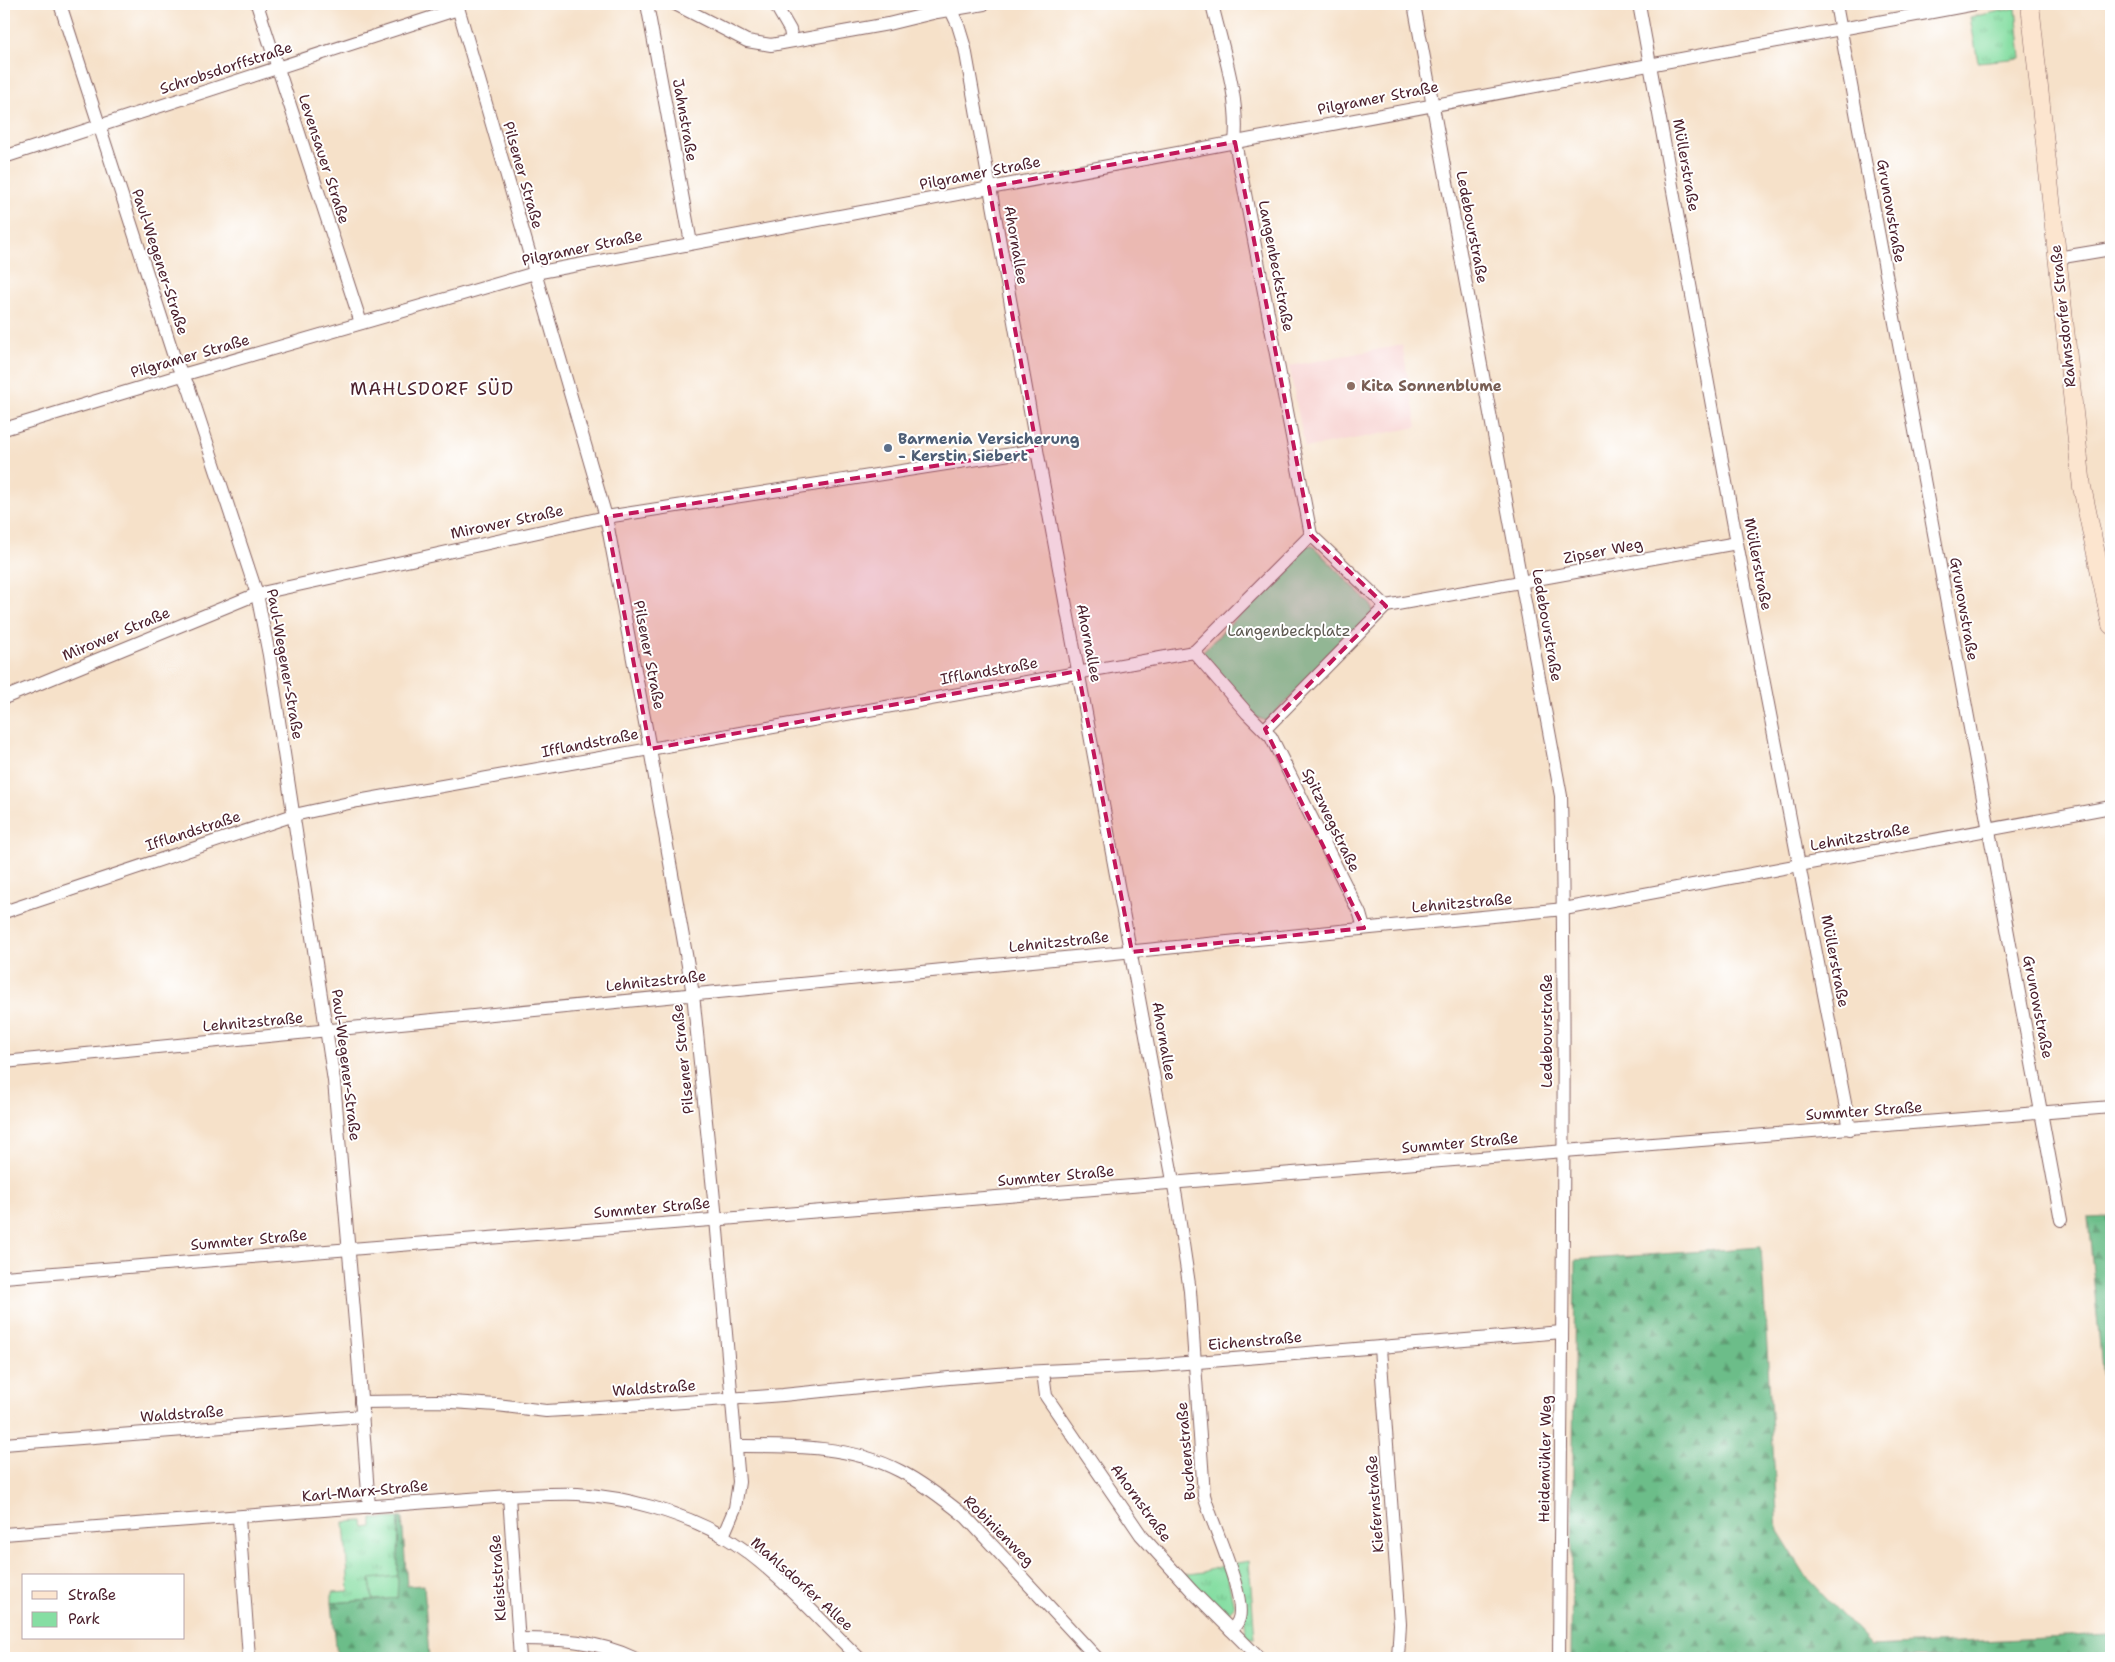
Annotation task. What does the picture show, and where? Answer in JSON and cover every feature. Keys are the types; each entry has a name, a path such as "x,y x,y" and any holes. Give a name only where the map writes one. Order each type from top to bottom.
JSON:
{"street":[{"name":"Paul-Wegener-Straße","path":"60,4 175,360 189,388 257,594 269,655 334,1081 369,1507"},
{"name":"Levensauer Straße","path":"257,4 361,323"},
{"name":"Jahnstraße","path":"648,4 691,243"},
{"path":"675,4 747,40 771,45 888,24 949,7 984,4"},
{"path":"775,4 790,30 792,41"},
{"name":"Langenbeckstraße","path":"1212,4 1232,90 1237,126 1235,142 1311,534"},
{"name":"Ledebourstraße","path":"1414,4 1562,796 1564,910 1564,1261"},
{"name":"Müllerstraße","path":"1639,4 1737,543 1850,1129"},
{"name":"Grunowstraße","path":"1836,4 2061,1220"},
{"name":"Pilgramer Straße","path":"4,429 182,375 535,273 1975,4"},
{"name":"Rahnsdorfer Straße","path":"2030,4 2082,487 2111,625"},
{"name":"Schrobsdorffstraße","path":"4,157 278,68 458,6"},
{"name":"Pilsener Straße","path":"458,6 606,517 650,749 693,994 733,1398"},
{"name":"Ahornallee","path":"949,7 965,48 1037,450 1132,952 1190,1291"},
{"path":"2057,258 2111,250"},
{"name":"Mirower Straße","path":"4,698 257,594 606,517 1037,450"},
{"path":"1311,534 1386,606 1265,729 1247,713 1194,652 1311,534"},
{"name":"Zipser Weg","path":"1386,606 1523,583 1737,543"},
{"name":"Ifflandstraße","path":"4,912 294,815 358,801 1078,671 1194,652"},
{"name":"Spitzwegstraße","path":"1265,729 1271,737 1309,811 1360,914 1364,928"},
{"name":"Lehnitzstraße","path":"4,1062 1564,910 1800,864 2111,807"},
{"name":"Summter Straße","path":"4,1277 2111,1107"},
{"name":"Heidemühler Weg","path":"1559,1658 1564,1261"},
{"name":"Buchenstraße","path":"1190,1291 1204,1495 1227,1559 1240,1606 1239,1621 1231,1630"},
{"name":"Eichenstraße","path":"950,1378 1196,1362 1562,1332"},
{"name":"Kiefernstraße","path":"1380,1348 1400,1624 1398,1658"},
{"name":"Ahornstraße","path":"1043,1372 1046,1396 1141,1535 1259,1658"},
{"name":"Waldstraße","path":"361,1402 437,1401 546,1411 783,1395 950,1378"},
{"path":"723,1536 735,1508 739,1482 733,1398"},
{"name":"Waldstraße","path":"4,1444 363,1416"},
{"name":"Robinienweg","path":"737,1446 831,1449 857,1455 899,1471 943,1499 966,1517 1097,1658"},
{"name":"Karl-Marx-Straße","path":"4,1534 229,1516 240,1518 509,1496 558,1494 605,1497 660,1510 723,1536"},
{"name":"Kleiststraße","path":"509,1496 520,1658"},
{"path":"240,1518 249,1658"},
{"name":"Mahlsdorfer Allee","path":"723,1536 774,1576 859,1658"},
{"path":"519,1639 561,1639 588,1643 619,1651 634,1658"}],"highlighted area":[{"path":"1235,142 1311,535 1386,606 1265,729 1364,928 1132,952 1078,671 650,749 606,517 1037,450 989,187"}],"shaded area":[{"name":"Kita Sonnenblume","path":"1402,345 1417,427 1305,448 1289,366"}],"green space":[{"path":"2016,8 2021,58 1978,62 1970,17"},
{"name":"Langenbeckplatz","path":"1307,545 1313,546 1371,605 1374,616 1266,721 1256,717 1207,661 1203,652"},
{"path":"2111,1217 2111,1404 2105,1402 2088,1218"},
{"path":"1761,1247 1778,1531 1808,1579 1871,1646 2111,1635 2111,1658 1571,1658 1575,1260"},
{"path":"402,1517 407,1586 424,1585 429,1658 337,1658 332,1603 397,1598 399,1518"},
{"path":"399,1518 398,1576 370,1580 373,1600 332,1603 332,1592 349,1591 344,1522 363,1521 364,1528 372,1527 372,1519"},
{"path":"1249,1561 1255,1638 1247,1638 1242,1600 1232,1564"},
{"path":"1225,1565 1234,1607 1228,1613 1222,1614 1181,1575 1203,1572"},
{"path":"398,1576 397,1598 373,1600 370,1579"}],"place":[{"name":"Kita Sonnenblume","path":"1351,386"},
{"name":"Barmenia Versicherung - Kerstin Siebert","path":"888,448"}],"district":[{"name":"MAHLSDORF SÜD","path":"432,389"}]}
